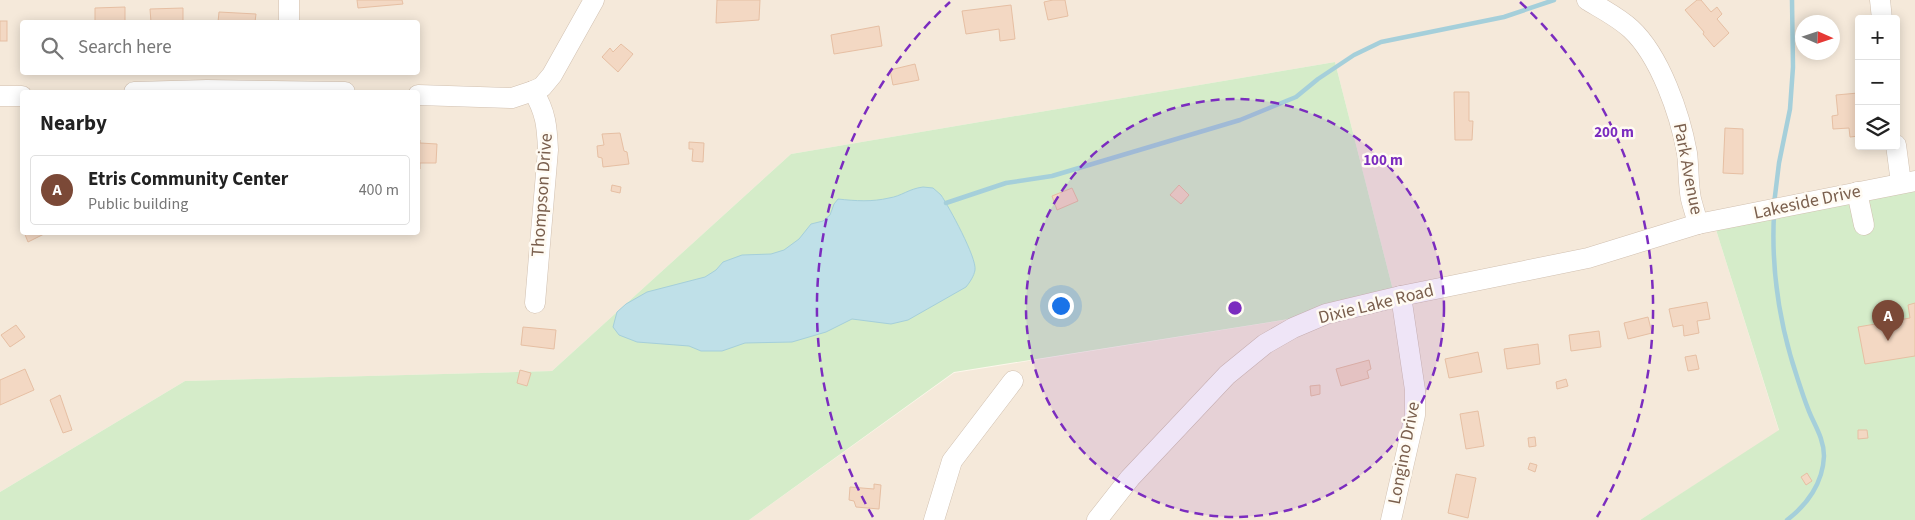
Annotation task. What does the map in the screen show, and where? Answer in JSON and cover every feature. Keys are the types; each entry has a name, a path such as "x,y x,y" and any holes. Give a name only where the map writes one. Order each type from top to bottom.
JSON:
{"street":[{"path":"289,0 289,20"},
{"path":"420,95 512,98 542,87 552,74 594,0"},
{"name":"Park Avenue","path":"1586,0 1611,13 1630,28 1642,41 1656,63 1679,118 1687,154 1691,198 1698,224"},
{"path":"1880,0 1882,15"},
{"path":"208,90 288,82 334,90"},
{"name":"Thompson Drive","path":"534,91 543,107 548,150 535,303"},
{"path":"0,96 20,96"},
{"path":"1898,150 1908,182"},
{"name":"Lakeside Drive","path":"1698,224 1908,182"},
{"path":"1857,192 1864,225"},
{"name":"Dixie Lake Road","path":"1097,520 1130,478 1226,375 1265,344 1293,328 1326,314 1401,296 1588,258 1698,224"},
{"name":"Longino Drive","path":"1390,520 1415,415 1415,390 1401,296"},
{"path":"934,520 952,461 1013,381"}],"shaded area":[{"path":"0,0 1915,0 1915,184 1712,217 1779,431 1640,520 749,520 954,373 1396,302 1335,62 791,154 552,371 185,381 0,492"}],"green space":[{"path":"1335,62 1396,302 954,372 749,520 0,520 0,492 185,381 552,371 791,154"},
{"path":"1915,184 1915,520 1640,520 1779,430 1712,217"}],"water":[{"path":"923,187 933,188 941,195 972,255 975,270 972,279 966,287 908,320 891,324 852,319 826,332 792,342 745,343 722,351 701,351 689,346 637,342 619,335 613,327 617,312 626,304 647,292 705,277 716,270 723,262 742,255 771,254 784,250 799,239 811,224 823,221 830,215 838,199 864,201 883,199"}],"building":[{"path":"357,0 402,0 403,4 358,8"},
{"path":"717,0 760,0 759,20 716,23"},
{"path":"1065,0 1068,16 1048,20 1044,2"},
{"path":"1697,0 1701,0 1711,12 1717,7 1722,14 1717,19 1729,33 1714,47 1685,10"},
{"path":"1011,5 1015,39 1000,41 999,29 966,34 962,11"},
{"path":"125,7 125,20 95,20 95,8"},
{"path":"183,8 183,20 151,20 150,9"},
{"path":"219,12 256,14 255,20 218,20"},
{"path":"0,21 7,21 7,41 0,41"},
{"path":"879,26 882,46 834,54 831,35"},
{"path":"621,44 633,54 618,72 602,57 610,48 613,52"},
{"path":"915,64 919,80 893,85 890,70"},
{"path":"1454,92 1469,92 1469,121 1473,121 1472,140 1455,140"},
{"path":"1855,93 1855,136 1850,137 1849,128 1833,129 1832,116 1838,115 1836,95"},
{"path":"1725,128 1743,129 1743,174 1723,173"},
{"path":"620,133 629,164 603,167 602,158 598,157 597,146 604,145 602,134"},
{"path":"689,142 704,143 703,162 692,161 693,149 689,149"},
{"path":"420,143 437,144 436,163 420,163"},
{"path":"612,185 621,187 620,193 611,191"},
{"path":"1179,185 1189,195 1181,204 1170,195"},
{"path":"1072,188 1078,201 1057,210 1052,196"},
{"path":"25,235 42,235 28,242"},
{"path":"1707,302 1710,319 1697,321 1699,333 1684,336 1683,325 1673,327 1669,309"},
{"path":"1915,303 1915,356 1865,364 1858,327 1910,318 1908,305"},
{"path":"1648,317 1652,333 1628,339 1624,323"},
{"path":"16,325 25,337 10,347 1,335"},
{"path":"523,327 556,330 554,349 521,345"},
{"path":"1599,331 1601,347 1571,351 1569,335"},
{"path":"1538,344 1540,364 1507,369 1504,349"},
{"path":"1478,352 1482,372 1449,378 1445,359"},
{"path":"1696,355 1699,369 1688,371 1685,357"},
{"path":"1369,360 1371,369 1367,371 1369,378 1341,386 1336,369"},
{"path":"25,369 34,390 0,405 0,380"},
{"path":"520,370 531,373 527,386 517,383"},
{"path":"1566,379 1568,386 1557,389 1556,382"},
{"path":"1320,385 1320,394 1311,396 1310,386"},
{"path":"60,395 72,430 63,433 50,400"},
{"path":"1478,411 1484,446 1466,449 1460,414"},
{"path":"1858,430 1867,430 1868,438 1858,439"},
{"path":"1535,437 1536,446 1529,447 1528,438"},
{"path":"1530,463 1537,465 1535,472 1528,469"},
{"path":"1807,473 1812,481 1806,485 1801,477"},
{"path":"1456,474 1476,478 1468,518 1448,513"},
{"path":"874,484 881,485 879,509 856,507 854,501 849,500 850,487 874,489"}],"waterway":[{"path":"946,203 1006,183 1052,176 1240,120 1296,97 1318,79 1354,55 1381,42 1504,17 1554,0"},
{"path":"1774,204 1779,163 1790,109 1793,67 1792,0"},
{"path":"1774,214 1774,256 1778,298 1786,340 1824,451 1821,475 1813,492 1787,520"}],"place":[{"name":"Etris Community Center","path":"1888,341"}]}
